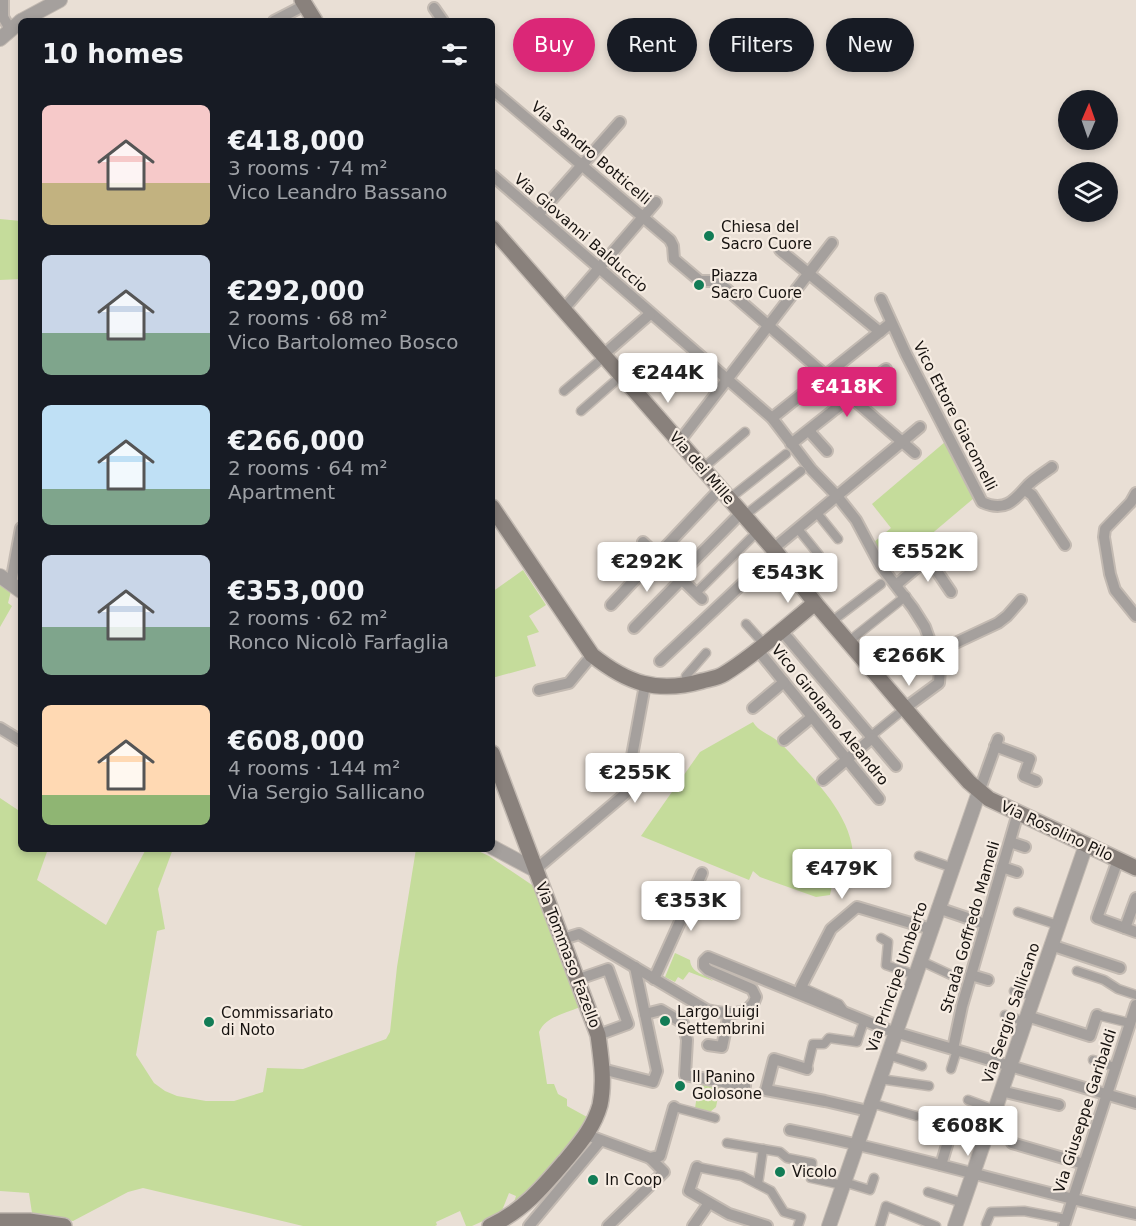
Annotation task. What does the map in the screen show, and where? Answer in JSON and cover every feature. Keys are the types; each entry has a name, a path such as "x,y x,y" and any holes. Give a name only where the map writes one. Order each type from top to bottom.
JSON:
{"main road":[{"path":"303,2 313,18"},
{"name":"Via dei Mille","path":"495,232 774,551 902,711"},
{"path":"495,511 592,654 609,669 645,685 662,687 687,685 723,675 815,603"},
{"name":"Via Rosolino Pilo","path":"902,711 979,792 989,799 1136,868"},
{"name":"Via Tommaso Fazello","path":"490,1226 507,1218 538,1193 593,1138 600,1104 602,1069 598,1035 579,980 495,761"},
{"path":"0,1221 29,1221 64,1226"}],"street":[{"path":"3,0 9,24"},
{"path":"22,18 60,0"},
{"path":"279,18 303,2"},
{"path":"435,8 441,18"},
{"name":"Via Sandro Botticelli","path":"495,92 670,240 674,259 699,281 717,281 768,326"},
{"path":"537,215 620,122"},
{"name":"Via Giovanni Balduccio","path":"495,178 772,418 788,449 837,496 856,520 880,566 906,596 925,627 940,669 939,683 902,711"},
{"path":"562,310 656,202"},
{"path":"680,442 832,243"},
{"path":"780,250 880,332"},
{"name":"Vico Ettore Giacomelli","path":"881,299 982,502 996,506 1007,505 1016,500 1029,484 1052,467"},
{"path":"564,391 650,314"},
{"path":"772,418 891,323"},
{"path":"768,326 915,453"},
{"path":"610,605 658,556 725,494 788,449 886,369"},
{"path":"581,411 621,376"},
{"path":"660,662 774,551 920,427"},
{"path":"809,430 827,451"},
{"path":"702,469 745,432"},
{"path":"633,628 743,515 801,471"},
{"path":"1025,490 1032,495 1065,544"},
{"path":"1136,493 1131,502 1105,529 1104,537 1115,590 1136,616"},
{"path":"817,513 838,539"},
{"path":"798,530 819,555"},
{"path":"643,542 699,596 757,532"},
{"path":"11,584 18,543"},
{"path":"896,585 945,544"},
{"path":"928,558 951,592"},
{"path":"831,622 881,584"},
{"path":"848,642 906,596"},
{"path":"934,653 998,623 1021,600"},
{"path":"746,624 761,647"},
{"path":"781,630 896,766"},
{"name":"Vico Girolamo Aleandro","path":"761,647 784,682 879,799"},
{"path":"686,676 705,653"},
{"path":"539,690 569,683 592,654"},
{"path":"753,708 784,682"},
{"path":"495,849 535,870 625,794 645,685"},
{"path":"823,780 902,711"},
{"path":"784,740 812,717"},
{"path":"0,728 18,739"},
{"name":"Via Principe Umberto","path":"829,1226 996,743 1030,759 1024,776 1036,781"},
{"name":"Strada Goffredo Mameli","path":"955,1049 971,975 1018,813"},
{"path":"1010,842 1025,847"},
{"name":"Via Sergio Sallicano","path":"955,1226 1086,845"},
{"path":"919,856 953,868"},
{"path":"1119,860 1096,918 1136,932"},
{"path":"1002,867 1017,872"},
{"path":"654,979 702,873"},
{"path":"1125,928 1136,898"},
{"path":"846,1014 838,1004 801,987 831,929 857,907 931,929"},
{"path":"938,908 986,924"},
{"path":"1018,912 1058,925"},
{"path":"564,939 579,934 707,1010 742,1012 754,1004 756,997 752,989 708,970 704,966 704,961 708,957 846,1014 896,1032 1136,1103"},
{"path":"881,938 888,942 886,965 915,975"},
{"path":"1052,945 1120,968"},
{"path":"921,961 951,975"},
{"path":"602,1069 653,1082 657,1071 635,967"},
{"path":"579,980 608,969 628,1024 598,1035"},
{"path":"1077,971 1104,980 1118,989 1136,995"},
{"path":"971,975 987,980"},
{"path":"1014,990 1034,996"},
{"name":"Via Giuseppe Garibaldi","path":"1065,1223 1136,1005"},
{"path":"645,1014 661,1010 683,1023 687,1040 685,1076 745,1086"},
{"path":"708,1045 722,1047 729,1013"},
{"path":"1005,1015 1090,1036 1097,1015 1130,1023"},
{"path":"864,1021 857,1042 829,1038 825,1044 813,1044 807,1069 774,1059 766,1090 916,1116"},
{"path":"951,1070 955,1049"},
{"path":"888,1055 922,1066"},
{"path":"1093,1060 1115,1067"},
{"path":"880,1078 929,1086"},
{"path":"1001,1091 1059,1105"},
{"path":"968,1101 995,1110"},
{"path":"655,1157 674,1107 714,1118"},
{"path":"790,1130 857,1143 1072,1200 1136,1214"},
{"path":"940,1165 950,1134"},
{"path":"529,1226 593,1138 655,1157 664,1172 608,1226"},
{"path":"727,1143 780,1152 787,1158 812,1163 811,1178 870,1190 874,1178"},
{"path":"1012,1143 1084,1164"},
{"path":"758,1184 763,1149"},
{"path":"767,1226 751,1224 689,1191 697,1167 742,1176 758,1184 773,1194 784,1212 801,1217 798,1226"},
{"path":"928,1192 963,1203"},
{"path":"693,1226 708,1203"},
{"path":"880,1226 886,1206 936,1226"},
{"path":"986,1224 991,1212 1024,1211 1065,1223"}],"green space":[{"path":"0,219 18,221 18,279 0,280"},
{"path":"945,442 974,498 890,569 874,542 891,528 872,504"},
{"path":"523,570 546,605 529,616 539,632 527,636 536,666 495,677 495,590"},
{"path":"0,584 11,591 8,603 12,606 0,627"},
{"path":"753,722 784,747 821,787 841,816 848,831 853,864 849,880 834,876 830,895 816,897 760,877 753,871 749,880 641,836 700,752"},
{"path":"0,798 18,810 18,852 47,852 37,880 106,925 144,852 172,852 158,889 165,929 157,931 136,1055 154,1083 165,1091 177,1096 206,1101 234,1101 263,1092 267,1068 303,1069 386,1039 390,1032 397,967 416,852 480,852 535,887 580,1007 546,1022 539,1032 547,1084 554,1084 558,1094 567,1099 567,1106 587,1117 554,1168 513,1205 516,1196 509,1193 501,1213 472,1226 466,1226 460,1211 436,1222 435,1226 303,1226 143,1188 128,1192 73,1221 32,1213 29,1193 0,1191"},
{"path":"675,953 690,960 696,971 713,981 689,972 683,980 678,977 675,982 665,977"},
{"path":"699,1083 720,1087 716,1107 710,1112 695,1108"}],"place":[{"name":"Chiesa del Sacro Cuore","path":"709,236"},
{"name":"Piazza Sacro Cuore","path":"699,285"},
{"name":"Largo Luigi Settembrini","path":"665,1021"},
{"name":"Commissariato di Noto","path":"209,1022"},
{"name":"Il Panino Golosone","path":"680,1086"},
{"name":"Vicolo","path":"780,1172"},
{"name":"In Coop","path":"593,1180"}]}
